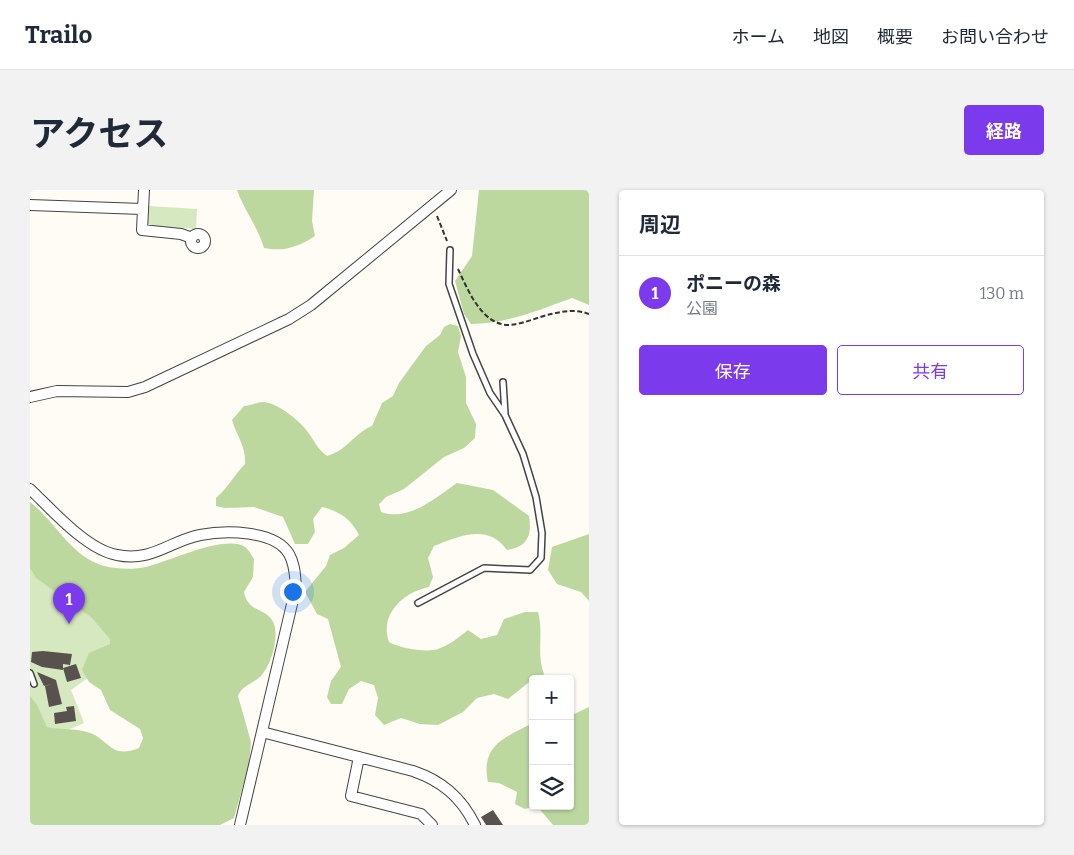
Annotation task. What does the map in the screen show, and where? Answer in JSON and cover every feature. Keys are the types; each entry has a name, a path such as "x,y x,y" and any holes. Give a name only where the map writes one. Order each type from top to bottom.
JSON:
{"street":[{"path":"144,190 142,230 181,234 192,238"},
{"path":"30,397 57,391 128,392 165,378 289,319 311,306 451,190"},
{"path":"30,205 142,209"},
{"path":"30,489 91,544 115,555 131,557 151,555 199,535 218,533 266,536 275,541 288,553 294,567 296,587 240,825"},
{"path":"262,732 413,771 437,781 455,795 475,825"},
{"path":"359,757 351,796 421,814 432,825"}],"lane":[{"path":"418,603 484,568 530,570 541,558 542,533 536,497 523,454 505,415 490,393 473,354 449,284 450,250"},
{"path":"503,382 505,415"},
{"path":"30,674 34,684"}],"path":[{"path":"432,206 469,292 496,324 511,325 561,312 575,311 589,314"}],"green space":[{"path":"237,190 314,190 312,221 315,236 291,248 264,248"},
{"path":"479,190 589,190 589,305 572,298 510,319 471,324 464,314 455,281 472,256"},
{"path":"149,206 197,209 196,229 150,226 148,224"},
{"path":"450,324 458,326 461,336 458,352 466,377 466,403 476,424 475,438 464,448 444,457 404,489 386,497 379,504 381,512 402,514 412,511 431,501 457,483 493,490 529,516 530,529 524,543 507,550 499,542 482,534 463,536 434,546 428,558 433,577 429,587 411,594 396,606 388,622 389,642 413,649 433,650 450,643 468,630 481,639 497,635 504,619 525,612 538,612 544,674 529,675 529,682 508,699 494,694 477,698 463,712 438,725 420,724 401,718 384,725 375,715 378,698 374,685 361,681 349,689 342,704 331,704 327,697 331,681 341,667 328,619 317,614 305,592 326,566 330,555 344,548 359,535 352,524 339,513 322,507 313,519 315,532 308,544 295,544 283,517 254,507 225,508 216,506 216,498 245,464 243,447 232,420 244,406 263,402 282,409 307,430 319,449 327,456 340,450 365,429 372,426 382,403 393,396 399,383 426,346 440,335 444,327"},
{"path":"30,502 72,546 92,561 104,566 125,569 146,567 196,550 224,544 236,544 245,547 254,559 253,577 244,592 250,604 267,615 274,624 275,644 265,671 242,689 238,696 251,742 249,765 234,818 220,825 30,825 30,696 37,705 47,727 87,732 110,747 122,751 139,748 143,738 140,729 110,710 101,690 89,682 82,670 89,653 110,644 110,639 91,617 36,578 30,568"},
{"path":"589,534 589,601 581,592 557,584 548,570 552,547"},
{"path":"30,549 129,648 71,690 84,723 46,739 30,729"},
{"path":"589,707 589,825 553,825 540,810 574,810 574,714"},
{"path":"529,725 529,808 525,809 515,804 517,792 499,783 488,782 488,759 492,751 497,744"}],"building":[{"path":"43,651 72,654 70,665 63,664 63,670 42,667 31,662 32,652"},
{"path":"76,664 81,678 67,682 63,668"},
{"path":"37,672 56,680 62,704 49,707 45,686 52,684 44,686"},
{"path":"74,706 76,721 55,724 54,713 67,711 66,707"},
{"path":"493,810 503,825 486,825 481,817"}],"place":[{"name":"ポニーの森","path":"69,624"}]}
